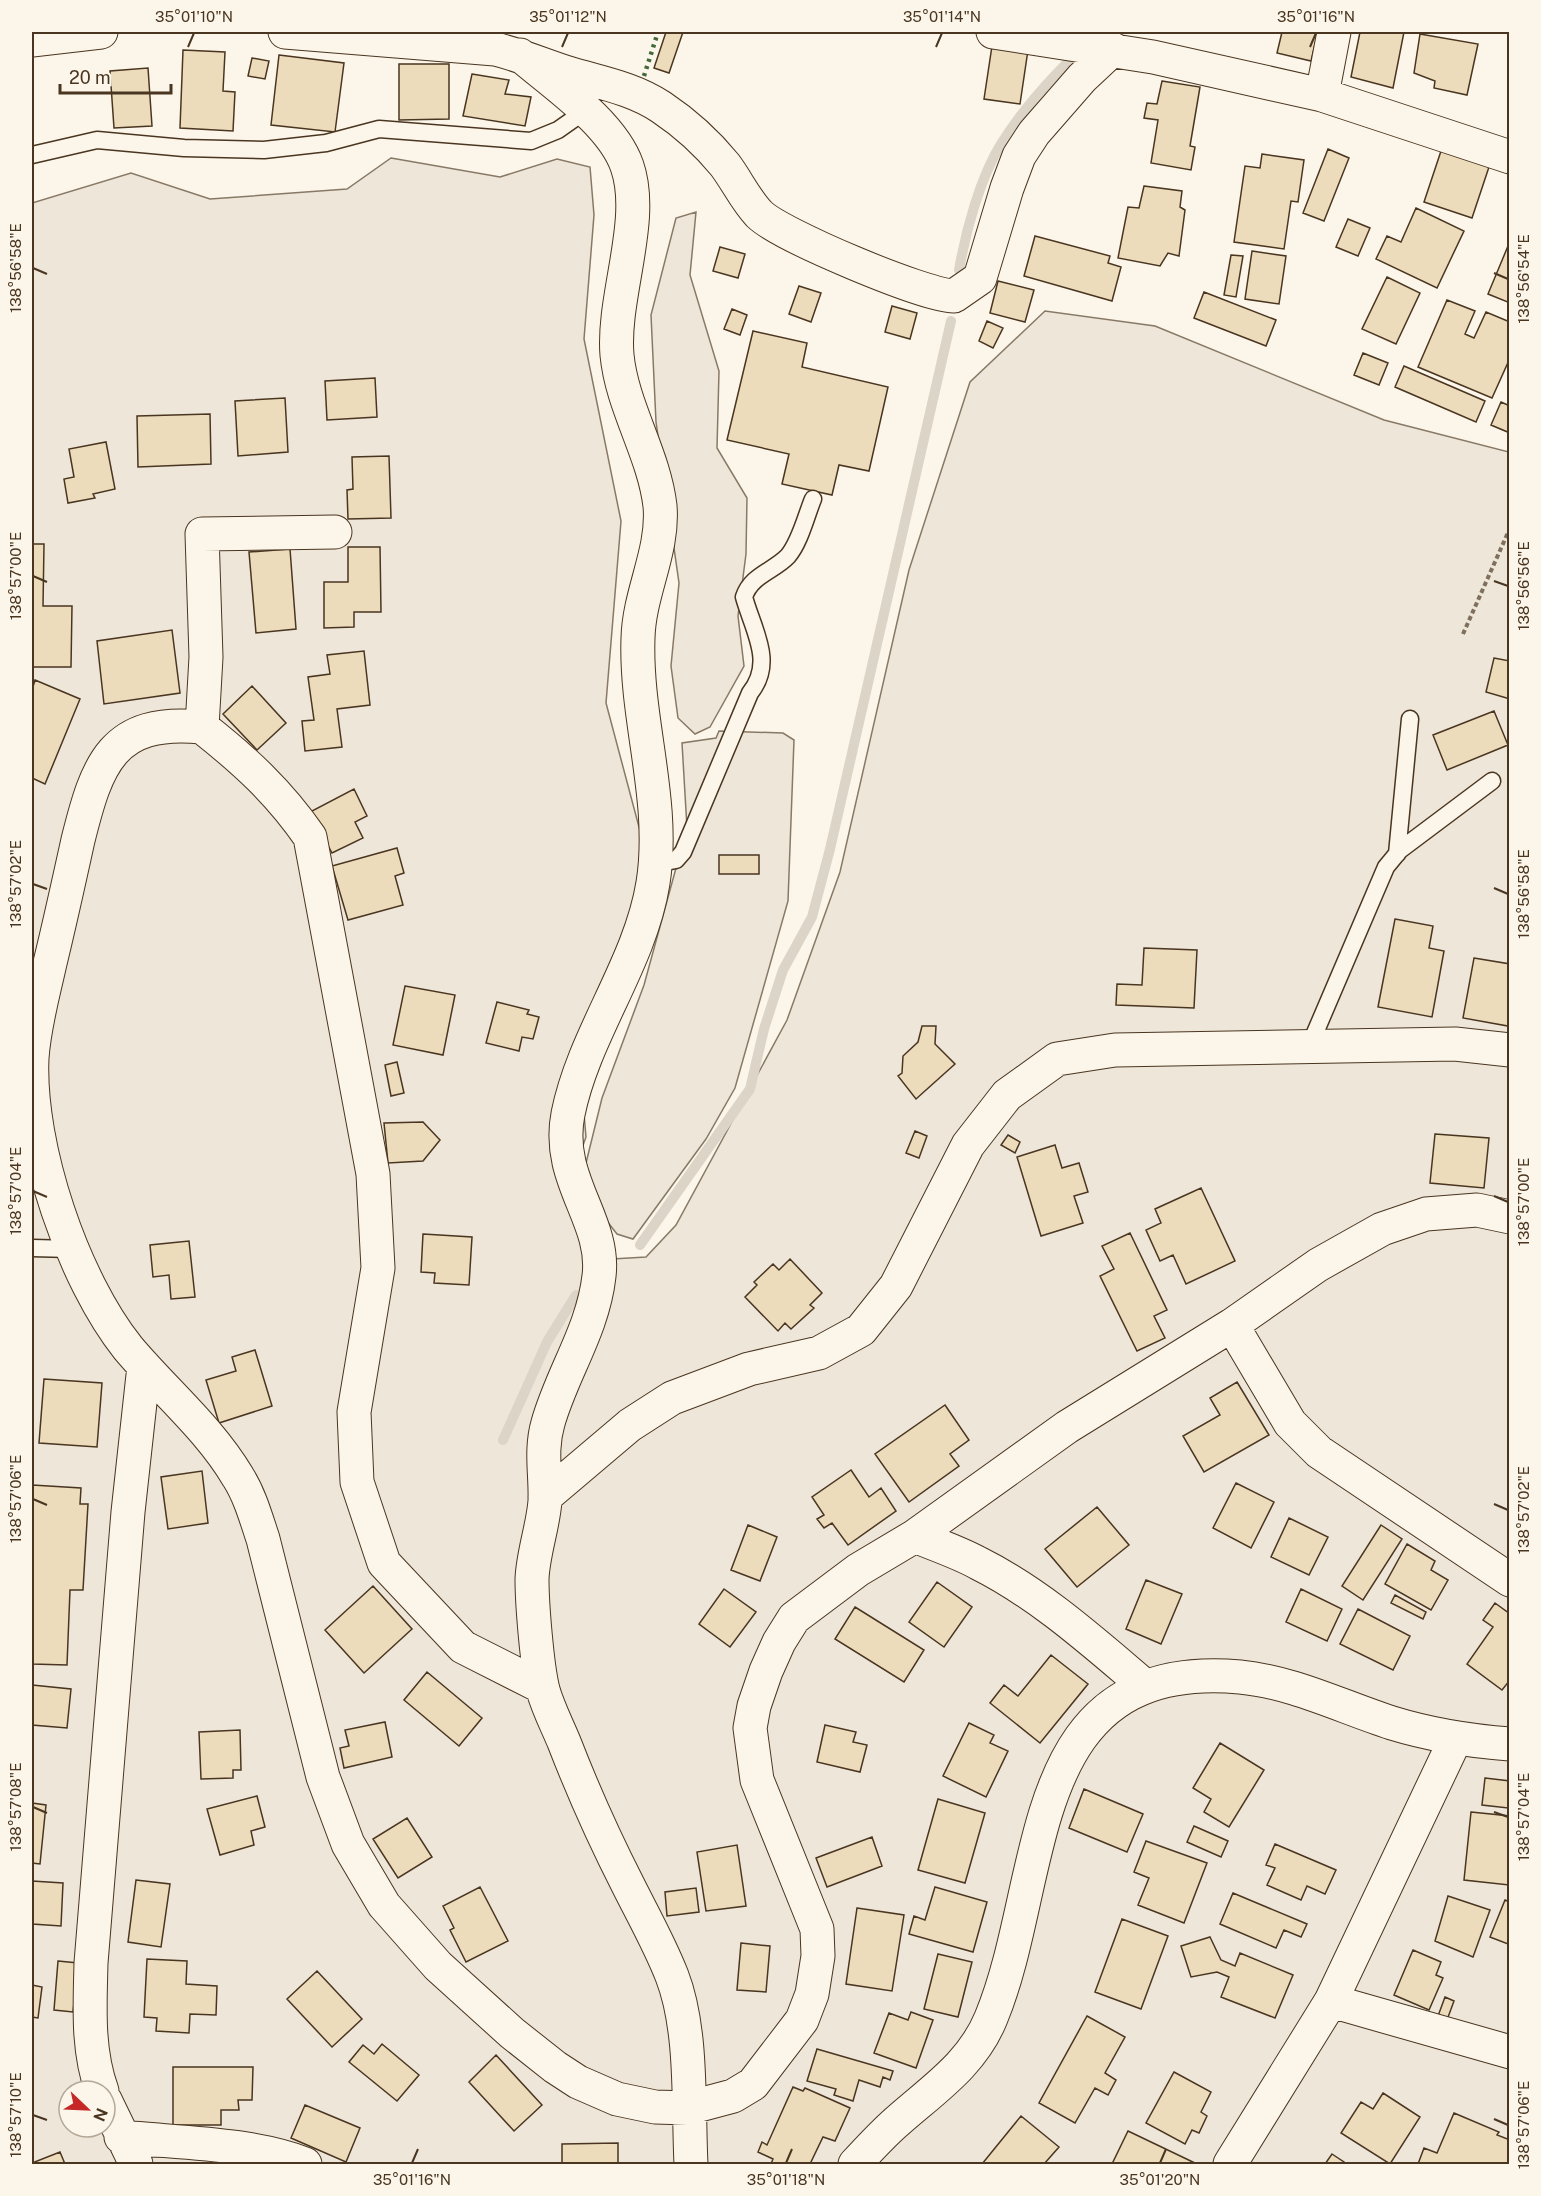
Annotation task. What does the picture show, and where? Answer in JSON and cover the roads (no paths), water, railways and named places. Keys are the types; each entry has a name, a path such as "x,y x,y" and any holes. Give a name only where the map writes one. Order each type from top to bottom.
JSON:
{"street":[{"path":"32,40 101,32"},
{"path":"285,32 458,39 520,55 567,73 619,86 644,96 687,126 712,151 758,213 780,229 920,290 940,296 954,296 980,278 1019,156 1034,133 1082,78 1113,49"},
{"path":"993,32 1113,49 1322,95 1509,157"},
{"path":"1322,95 1334,32"},
{"path":"520,55 585,111 620,148 631,175 633,211 617,318 616,350 621,382 660,504 658,537 638,629 637,650 653,784 655,864 644,920 578,1081 568,1116 568,1164 597,1244 601,1268 592,1317 556,1399 546,1428 542,1455 545,1497 532,1580 542,1687 594,1818 673,1978 685,2023 692,2164"},
{"path":"202,727 206,657 202,534 335,532"},
{"path":"542,1687 464,1647 384,1563 357,1482 354,1412 378,1268 373,1174 310,837 286,803 258,774 202,727 173,724 155,727 131,736 115,748 104,763 84,816 36,1023 32,1060 34,1102 52,1194 82,1271 120,1336 220,1451 238,1477 251,1503 263,1539 323,1777 348,1844 384,1905 438,1966 512,2033 578,2082 617,2099 655,2107 688,2108 733,2096 753,2084 802,2020 812,1994 818,1956 817,1929 764,1798 753,1755 750,1728 754,1706 766,1671 778,1642 794,1618 858,1570 915,1536 1067,1427 1232,1325 1318,1265 1382,1229 1426,1214 1477,1210 1509,1216"},
{"path":"545,1497 630,1425 672,1398 749,1369 819,1353 861,1330 896,1286 968,1145 1007,1095 1057,1059 1115,1050 1312,1046 1455,1044 1509,1050"},
{"path":"1232,1325 1290,1423 1318,1452 1509,1580"},
{"path":"98,2079 94,2068 90,2007 91,1963 128,1512 144,1366"},
{"path":"915,1536 979,1563 1031,1596 1078,1629 1145,1686"},
{"path":"855,2164 891,2127 953,2074 974,2052 991,2019 1009,1964 1042,1817 1051,1792 1068,1758 1091,1726 1117,1703 1145,1686 1186,1678 1241,1677 1306,1692 1393,1723 1455,1740 1509,1744"},
{"path":"1230,2164 1331,2001 1455,1740"},
{"path":"1331,2001 1509,2052"},
{"path":"117,2127 128,2151 232,2149 288,2158 305,2164"}],"lane":[{"path":"32,155 97,140 184,148 264,150 326,142 379,129 531,141 558,130 585,111"},
{"path":"655,864 676,860 683,852 750,693 760,681 763,658 744,597 746,589 751,582 787,557 813,499"},
{"path":"1396,854 1410,719"},
{"path":"1312,1046 1315,1033 1386,867 1396,854 1492,781"},
{"path":"32,1248 72,1249"}],"waterway":[{"path":"959,270 975,205 993,158 1026,109 1075,55"},
{"path":"640,1245 750,1089 764,1029 783,970 812,917 830,849 951,321"},
{"path":"503,1440 547,1342 576,1295"}]}
